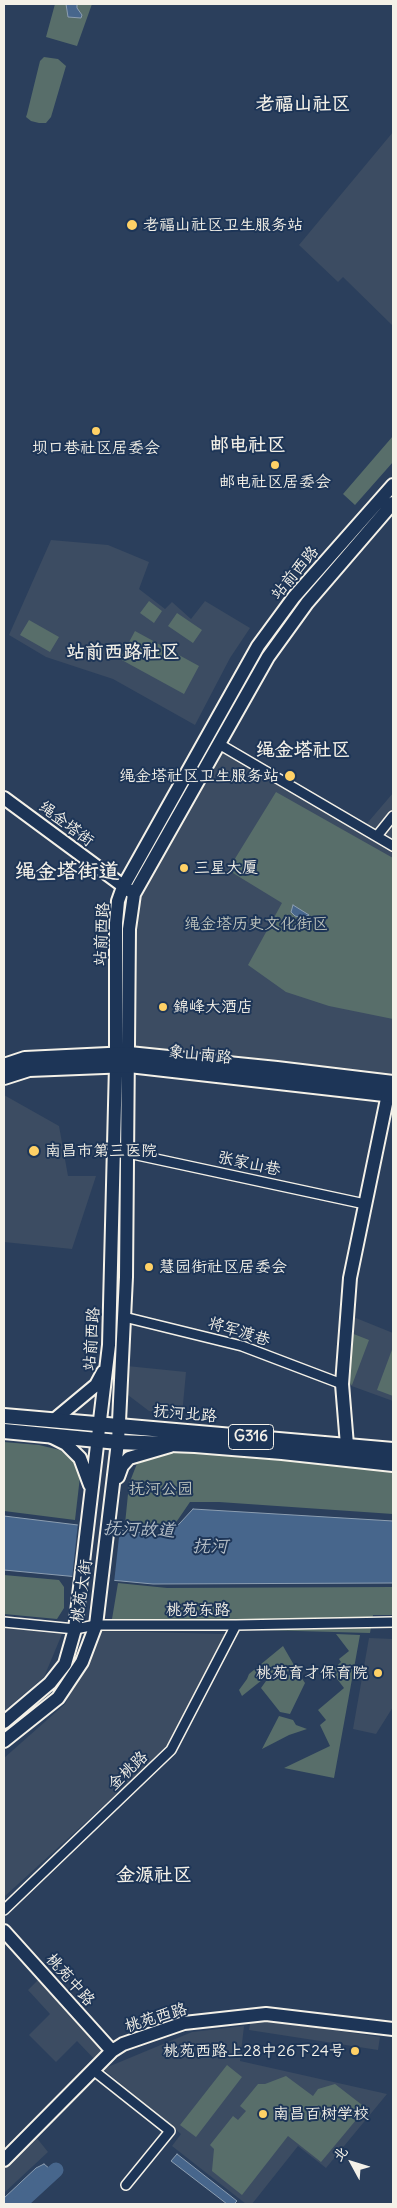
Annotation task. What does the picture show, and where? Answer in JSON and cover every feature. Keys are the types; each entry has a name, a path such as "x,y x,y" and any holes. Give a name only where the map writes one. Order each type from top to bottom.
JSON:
{"main road":[{"name":"站前西路","path":"98,1440 107,1366 110,1315 129,929 129,890 258,646 294,597 393,485"},
{"name":"站前西路","path":"129,890 219,744 268,657 307,603 393,503"},
{"name":"绳金塔街","path":"4,798 129,890"},
{"name":"象山南路","path":"4,1066 25,1059 123,1059 276,1068 391,1091"},
{"name":"站前西路","path":"118,1442 124,1317 128,1154 123,1059"},
{"name":"象山南路","path":"4,1078 29,1069 123,1059"},
{"path":"347,1445 342,1384 350,1278 391,1091"},
{"path":"54,1420 96,1385 107,1366"},
{"name":"抚河北路","path":"4,1416 393,1450"},
{"name":"抚河北路","path":"4,1431 118,1442 178,1444 282,1452 393,1464"},
{"path":"49,1435 74,1451 80,1458 88,1474 92,1493"},
{"name":"桃苑大街","path":"4,1722 50,1683 65,1664 76,1629 98,1440"},
{"name":"桃苑大街","path":"4,1741 58,1698 82,1662 96,1625 118,1442"},
{"path":"112,1491 122,1466 129,1458 178,1444"},
{"name":"桃苑中路","path":"4,1931 112,2051"},
{"name":"桃苑西路","path":"4,2160 112,2051 123,2044 184,2023 266,2014 393,2029"}],"street":[{"path":"219,744 393,846"},
{"path":"377,836 393,816"},
{"name":"张家山巷","path":"128,1154 365,1204"},
{"name":"将军渡巷","path":"124,1317 242,1346 342,1384"},
{"name":"桃苑东路","path":"4,1622 76,1629 96,1625 236,1626 393,1622"},
{"name":"金桃路","path":"4,1910 171,1750 236,1626"},
{"path":"93,2070 170,2131 126,2185"}],"shaded area":[{"path":"393,132 393,326 343,277 338,282 299,245"},
{"path":"51,540 108,545 149,562 139,589 165,609 172,602 191,619 205,601 250,628 230,658 195,725 113,679 46,657 9,635"},
{"name":"绳金塔历史文化街区","path":"204,730 364,827 393,793 393,1092 121,1059 117,888"},
{"name":"南昌市第三医院","path":"4,1095 59,1126 68,1176 96,1176 72,1249 4,1242"},
{"path":"351,1316 393,1333 393,1401 346,1384"},
{"path":"127,1366 186,1372 182,1415 149,1411 124,1392"},
{"path":"4,1628 62,1634 44,1677 4,1711"},
{"path":"101,1631 225,1634 170,1745 4,1897 4,1758 65,1704"},
{"name":"桃苑育才保育院","path":"369,1638 393,1639 393,1707 376,1734 353,1729"},
{"path":"40,1978 111,2051 98,2063 77,2041 56,2062 29,2035 50,2014 28,1990"},
{"path":"251,2018 380,2037 378,2050 249,2030"},
{"name":"南昌百树学校","path":"244,2026 240,2061 387,2094 326,2168 298,2146 252,2204 246,2204 172,2146 181,2134 103,2069 192,2032"},
{"path":"92,2078 36,2137 48,2152 4,2193 4,2162"}],"green space":[{"path":"55,4 92,4 77,46 46,37"},
{"path":"44,57 58,59 66,66 51,117 46,123 39,123 31,121 26,117 40,61"},
{"path":"393,436 393,462 355,505 343,494"},
{"path":"149,601 162,611 154,623 140,613"},
{"path":"177,613 202,630 193,643 168,626"},
{"path":"29,620 59,637 50,652 20,635"},
{"path":"135,631 199,666 184,694 120,659"},
{"path":"276,792 393,858 393,1019 329,1006 286,992 248,965 282,903 228,870"},
{"path":"351,1333 369,1340 352,1385 347,1383"},
{"path":"393,1347 393,1396 377,1390"},
{"path":"4,1442 39,1445 60,1450 81,1468 75,1520 4,1511"},
{"name":"抚河公园","path":"210,1451 393,1467 393,1514 219,1502 190,1502 177,1521 168,1528 125,1524 129,1484 138,1461 173,1452"},
{"path":"4,1575 59,1580 64,1587 64,1608 57,1619 4,1614"},
{"path":"118,1583 167,1588 393,1587 393,1615 373,1615 370,1633 224,1629 112,1619"},
{"path":"336,1634 360,1635 334,1778 284,1768 330,1746 320,1725 326,1720 318,1710 344,1688 331,1671 341,1662 339,1659 349,1651"},
{"path":"283,1646 298,1672 284,1671 267,1676 242,1696 239,1690 249,1674"},
{"path":"288,1675 301,1677 305,1683 290,1714 280,1712 261,1688 266,1681"},
{"path":"279,1716 293,1720 296,1725 307,1729 289,1735 262,1749"},
{"path":"227,2065 242,2077 196,2137 180,2125"},
{"path":"286,2076 313,2096 318,2089 335,2084 366,2108 321,2162 288,2136 242,2195 212,2171 214,2149 210,2145 233,2116 238,2120 246,2111 240,2106 258,2084 265,2084"}],"water":[{"path":"66,4 77,4 77,8 82,15 81,18 68,17"},
{"path":"293,905 309,915 303,918 295,916 291,912"},
{"name":"抚河","path":"193,1509 393,1521 393,1583 153,1584 4,1570 4,1516 168,1536"},
{"path":"177,2154 237,2201 234,2204 227,2204 171,2161"},
{"path":"44,2164 56,2174 22,2204 4,2204 4,2198 36,2168"}],"pier":[{"path":"78,1523 120,1528 114,1583 72,1579"}],"waterway":[{"path":"19,2204 56,2170"}],"place":[{"name":"老福山社区卫生服务站","path":"132,225"},
{"name":"坝口巷社区居委会","path":"96,431"},
{"name":"邮电社区居委会","path":"275,465"},
{"name":"绳金塔社区卫生服务站","path":"290,776"},
{"name":"三星大厦","path":"184,868"},
{"name":"錦峰大酒店","path":"163,1007"},
{"name":"南昌市第三医院","path":"34,1151"},
{"name":"慧园街社区居委会","path":"149,1267"},
{"name":"桃苑育才保育院","path":"378,1673"},
{"name":"桃苑西路上28中26下24号","path":"355,2051"},
{"name":"南昌百树学校","path":"263,2114"}],"district":[{"name":"老福山社区","path":"303,105"},
{"name":"邮电社区","path":"248,446"},
{"name":"站前西路社区","path":"123,653"},
{"name":"绳金塔社区","path":"303,751"},
{"name":"绳金塔街道","path":"67,872"},
{"name":"金源社区","path":"154,1876"}],"water label":[{"name":"抚河故道","path":"139,1530"}]}
